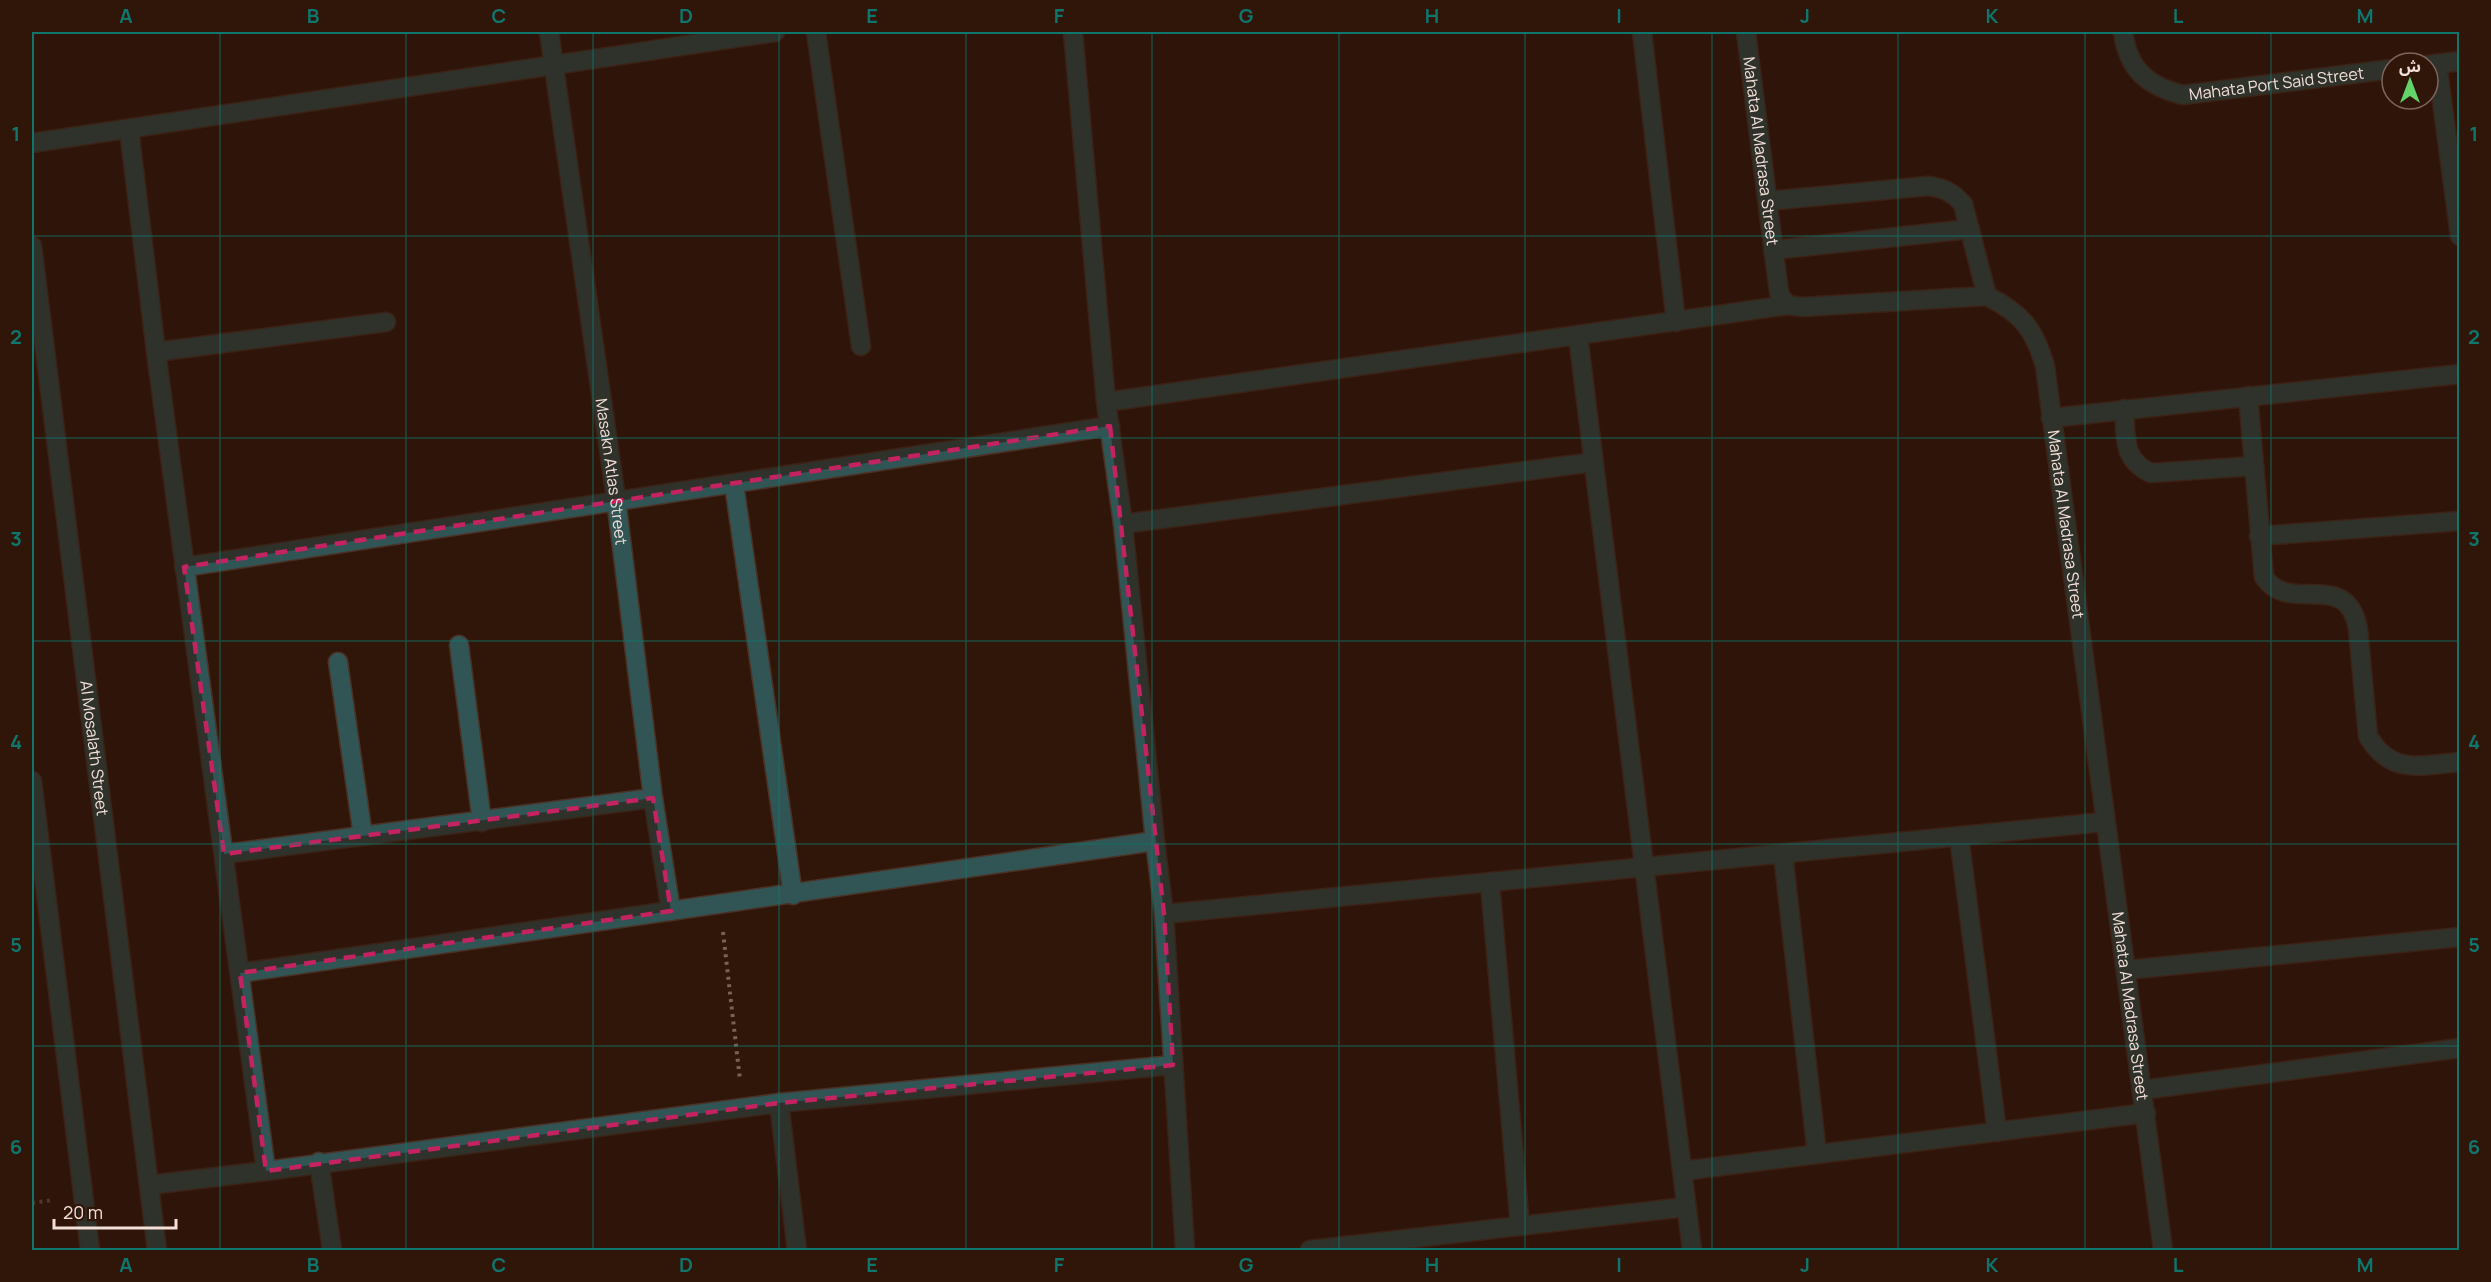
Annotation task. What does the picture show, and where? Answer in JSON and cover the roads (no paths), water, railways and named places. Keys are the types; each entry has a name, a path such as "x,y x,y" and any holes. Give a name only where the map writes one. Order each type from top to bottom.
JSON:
{"street":[{"name":"Masakn Atlas Street","path":"549,32 616,499 653,798 670,911"},
{"path":"32,143 775,32"},
{"path":"816,32 861,346"},
{"path":"1073,32 1106,402 1123,524 1164,914 1185,1251"},
{"path":"1642,32 1677,322"},
{"name":"Mahata Al Madrasa Street","path":"1746,32 1780,296 1788,305"},
{"name":"Mahata Port Said Street","path":"2123,32 2131,63 2145,79 2162,90 2183,95 2380,70"},
{"path":"2440,63 2460,61"},
{"path":"2440,111 2460,236"},
{"path":"129,129 184,567 266,1171"},
{"path":"1106,402 1788,305 1802,308 1987,296 1963,204 1954,194 1942,187 1928,186 1768,201"},
{"path":"1773,250 1970,229"},
{"name":"Al Mosalath Street","path":"32,246 157,1251"},
{"name":"Mahata Al Madrasa Street","path":"1987,296 2008,307 2026,323 2038,343 2045,366 2163,1251"},
{"path":"156,352 386,322"},
{"path":"1578,336 1692,1251"},
{"path":"2051,418 2460,374"},
{"path":"2248,396 2264,577 2278,591 2289,594 2328,594 2340,597 2350,605 2356,616 2368,736 2377,750 2389,760 2404,766 2460,762"},
{"path":"2124,409 2128,450 2133,460 2141,468 2151,472 2254,466"},
{"path":"184,567 616,499 734,484 1110,426"},
{"path":"1123,524 1594,462"},
{"path":"734,484 793,895"},
{"path":"2259,536 2460,521"},
{"path":"459,645 483,822"},
{"path":"338,663 363,836"},
{"path":"32,781 90,1251"},
{"path":"224,854 653,798"},
{"path":"1164,914 2104,822"},
{"path":"1959,836 1997,1132"},
{"path":"240,973 1155,841"},
{"path":"1783,854 1817,1154"},
{"path":"1490,883 1520,1226"},
{"path":"2126,970 2460,937"},
{"path":"2142,1090 2460,1048"},
{"path":"148,1185 743,1107 1173,1065"},
{"path":"779,1103 797,1251"},
{"path":"1682,1171 2146,1113"},
{"path":"319,1162 332,1251"},
{"path":"1310,1251 1418,1244 1520,1226 1686,1208"}]}
